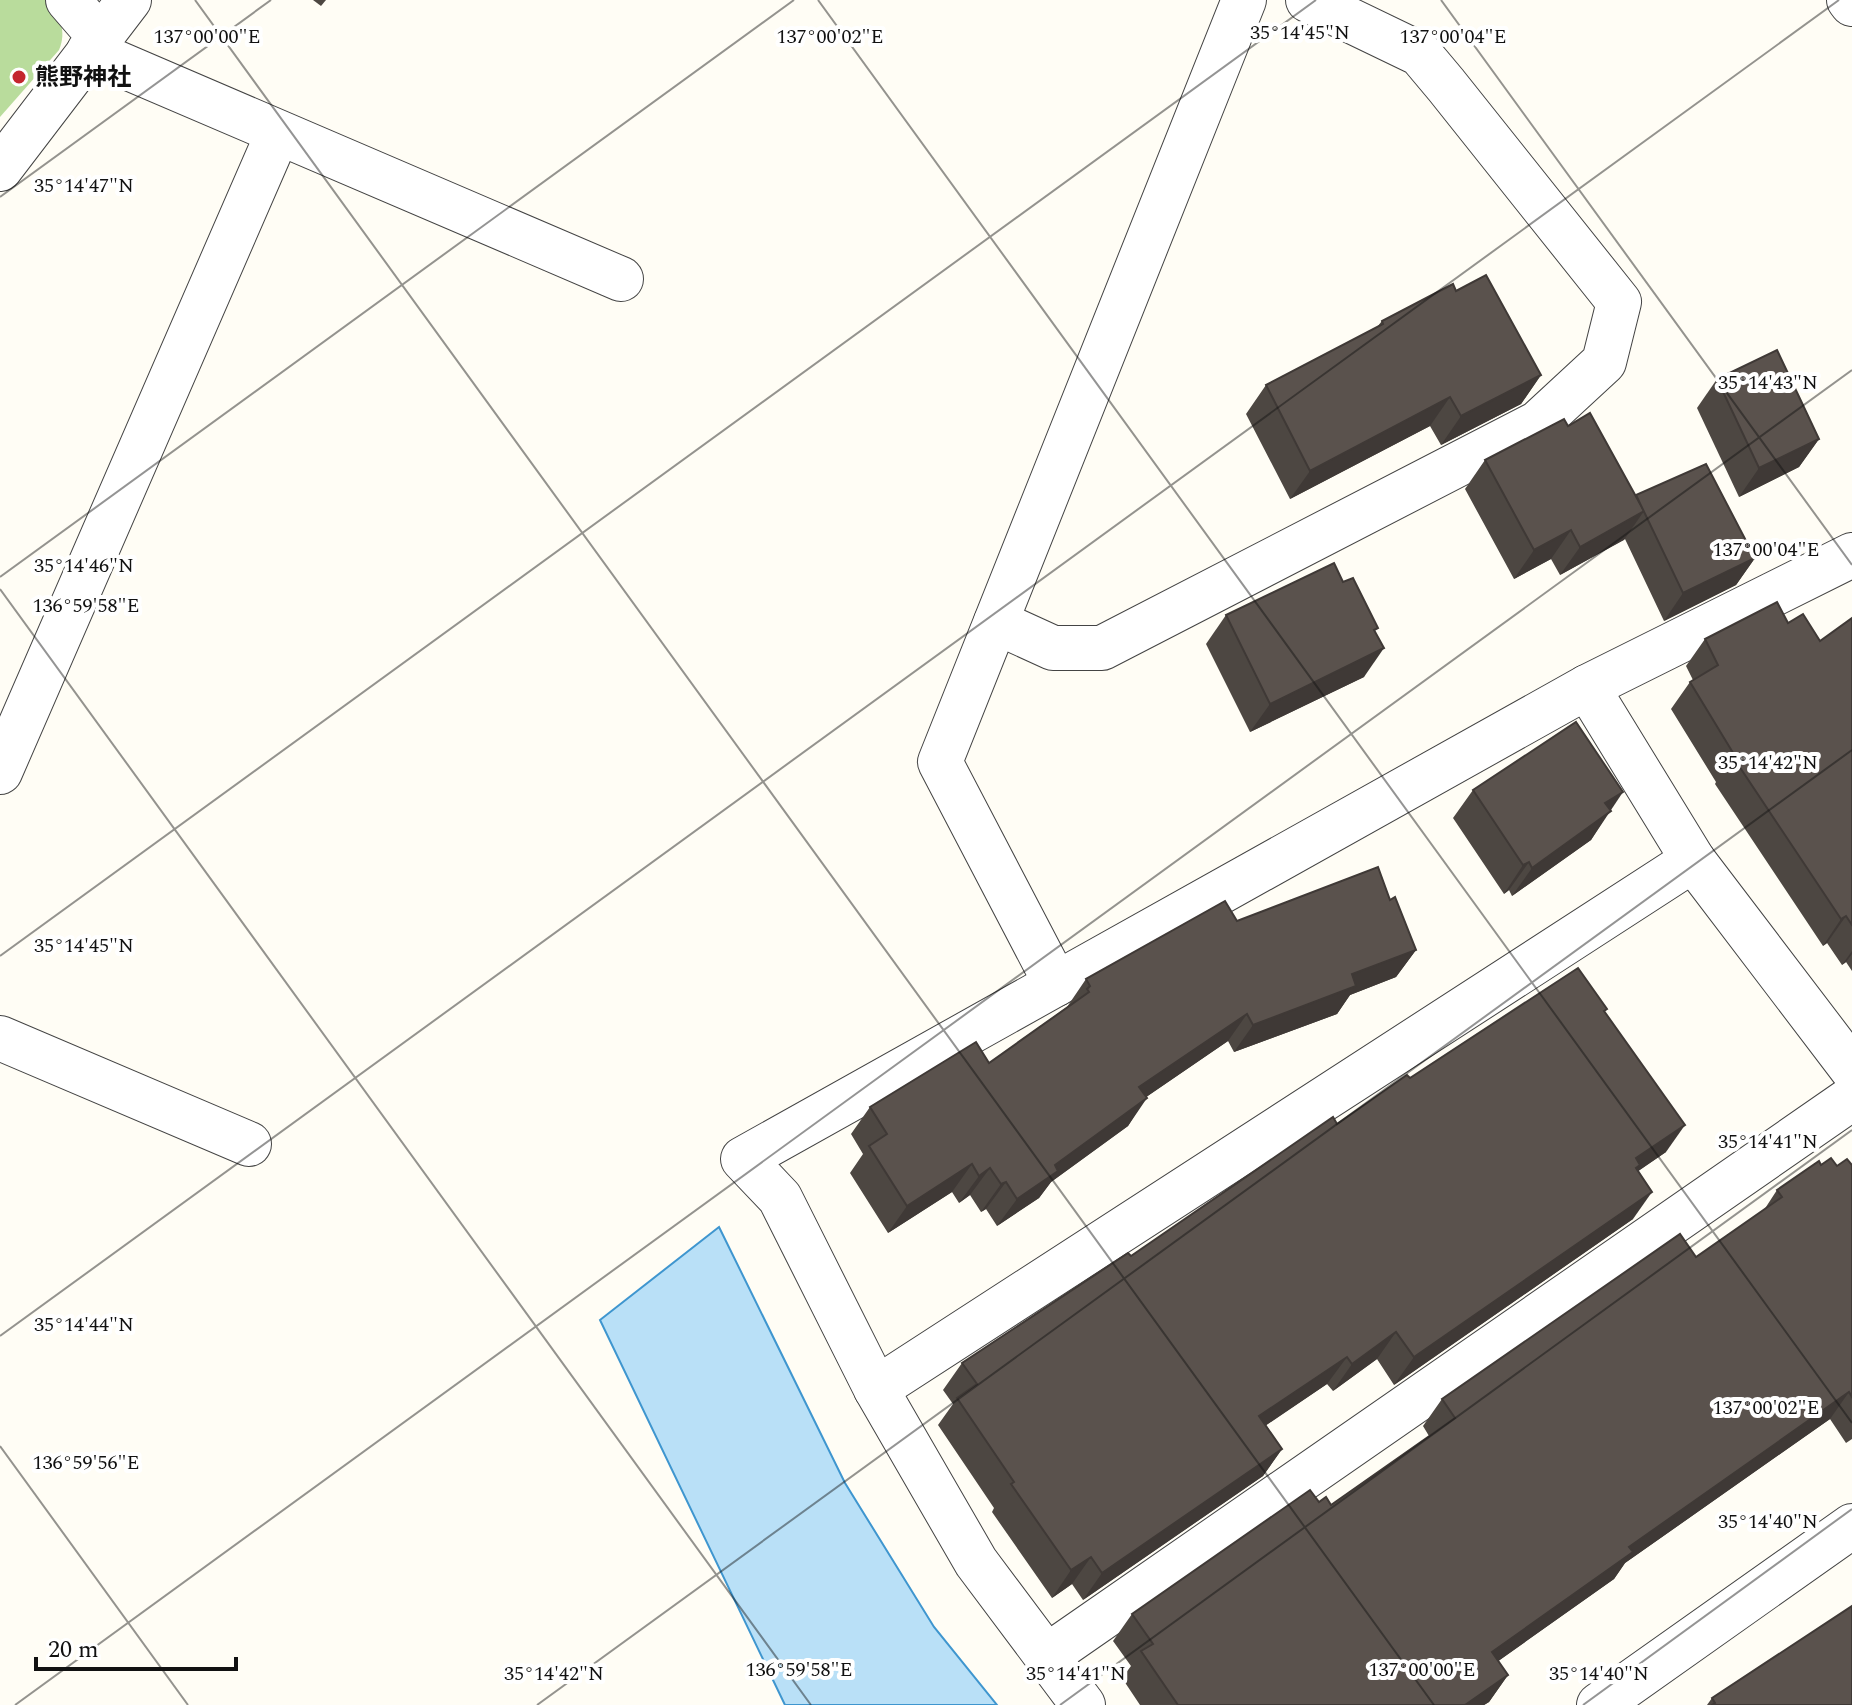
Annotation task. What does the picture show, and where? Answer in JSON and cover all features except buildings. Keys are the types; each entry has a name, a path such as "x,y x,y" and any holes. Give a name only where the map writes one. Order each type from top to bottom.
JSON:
{"street":[{"path":"68,0 94,44 278,133 621,279"},
{"path":"0,169 129,0"},
{"path":"1056,984 940,762 1244,0"},
{"path":"996,622 1053,648 1102,648 1538,423 1604,362 1619,302 1446,85 1420,54 1308,0"},
{"path":"0,772 278,133"},
{"path":"1083,1705 976,1562 876,1389 780,1198 743,1159 1587,687 1852,555"},
{"path":"1587,687 1693,860 1852,1069"},
{"path":"876,1389 1693,860"},
{"path":"0,1038 249,1144"},
{"path":"1047,1656 1852,1098"},
{"path":"1599,1705 1852,1526"}],"green space":[{"name":"熊野神社","path":"0,0 46,0 58,17 62,36 59,50 0,117"}],"water":[{"path":"719,1227 845,1483 934,1627 997,1705 785,1705 600,1320"}],"place":[{"name":"熊野神社","path":"19,77"}]}
